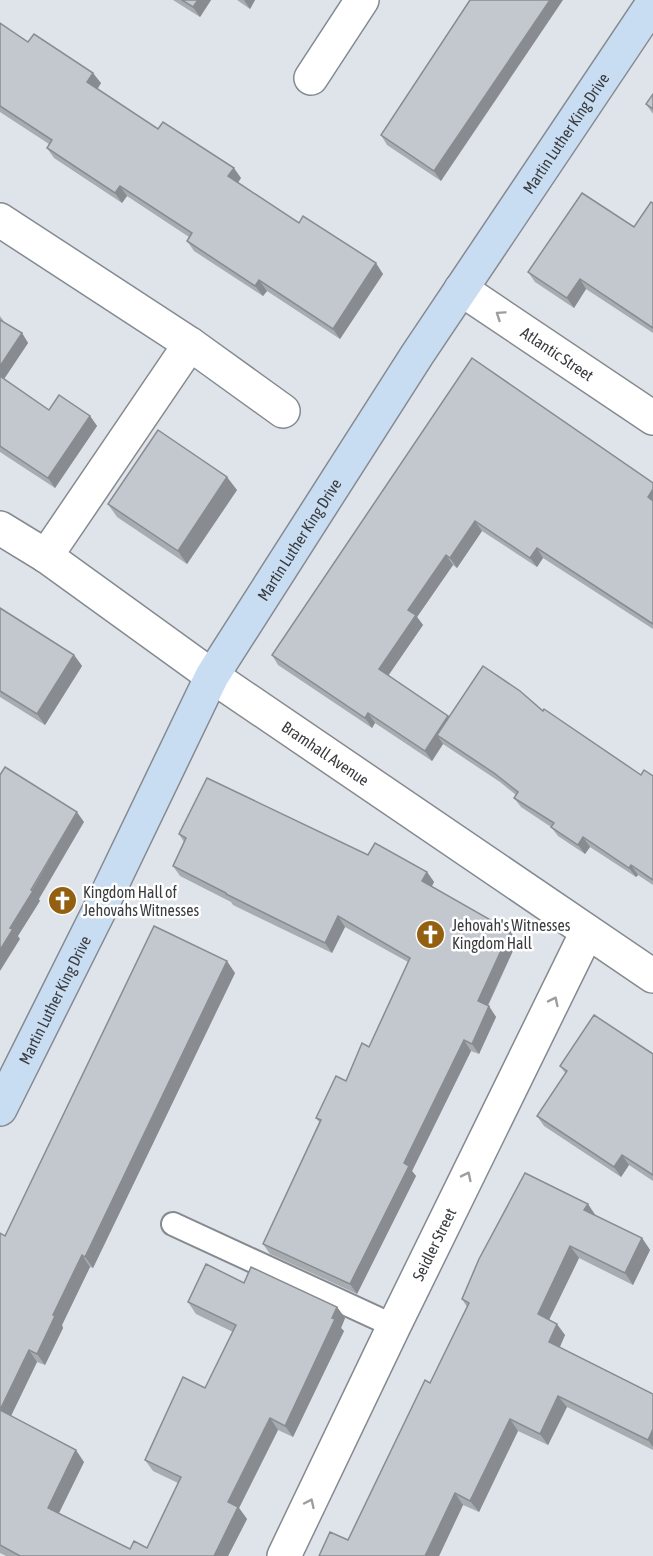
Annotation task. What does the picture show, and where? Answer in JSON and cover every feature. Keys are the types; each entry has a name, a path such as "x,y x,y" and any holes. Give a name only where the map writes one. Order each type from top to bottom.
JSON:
{"street":[{"path":"311,78 362,0"},
{"name":"Martin Luther King Drive","path":"0,1110 212,676 417,355 653,3"},
{"path":"0,220 190,344 283,411"},
{"name":"Atlantic Street","path":"461,289 653,418"},
{"path":"46,556 190,344"},
{"name":"Bramhall Avenue","path":"0,528 46,556 212,676 653,976"},
{"name":"Seidler Street","path":"284,1556 587,932"}],"lane":[{"path":"173,1224 394,1326"}],"building":[{"path":"182,0 198,0 193,7"},
{"path":"470,0 550,0 434,171 381,135"},
{"path":"0,23 28,42 34,34 93,73 87,82 158,129 163,122 234,168 228,176 299,223 303,216 376,263 333,329 259,280 255,286 187,241 192,233 120,186 115,193 47,148 52,140 0,106"},
{"path":"653,94 653,109 646,104"},
{"path":"582,193 634,227 651,202 653,203 653,328 580,279 567,298 528,272"},
{"path":"0,320 22,333 0,366"},
{"path":"472,358 653,483 653,489 648,497 653,501 653,624 537,548 530,558 475,521 450,558 446,555 408,610 416,615 379,669 448,716 425,751 368,713 365,718 272,655"},
{"path":"0,376 49,410 59,395 90,416 48,478 0,446"},
{"path":"158,430 227,477 178,551 108,504"},
{"path":"0,608 74,655 37,714 0,691"},
{"path":"483,666 520,691 543,711 544,709 641,775 644,770 653,776 653,880 631,865 629,868 583,837 578,845 551,827 554,823 514,798 518,792 437,735"},
{"path":"5,767 77,812 31,890 33,891 10,928 13,929 0,950 0,775"},
{"path":"207,778 368,855 375,843 427,872 422,881 510,931 478,1001 489,1006 472,1044 464,1040 404,1163 409,1166 350,1284 263,1244 321,1120 316,1118 336,1076 346,1081 362,1043 369,1047 410,958 338,916 325,943 173,866 186,838 179,834"},
{"path":"154,926 227,961 85,1257 82,1255 37,1354 29,1350 0,1410 0,1233 5,1236"},
{"path":"594,1015 653,1054 653,1175 622,1155 614,1167 537,1116 567,1071 560,1066"},
{"path":"525,1173 588,1204 584,1210 642,1238 625,1273 570,1246 538,1314 557,1324 549,1342 653,1394 653,1429 648,1440 558,1396 540,1434 510,1419 470,1501 455,1493 425,1556 319,1556 330,1532 348,1540 425,1380 430,1383 469,1303 462,1299 479,1259"},
{"path":"206,1264 244,1283 251,1267 337,1307 332,1318 335,1319 285,1426 270,1418 228,1502 238,1507 214,1556 20,1556 0,1545 0,1410 76,1450 48,1508 130,1549 134,1541 147,1548 181,1477 145,1460 183,1377 205,1388 236,1325 188,1302"}],"place":[{"name":"Kingdom Hall of Jehovahs Witnesses","path":"62,901"},
{"name":"Jehovah's Witnesses Kingdom Hall","path":"431,934"}]}
